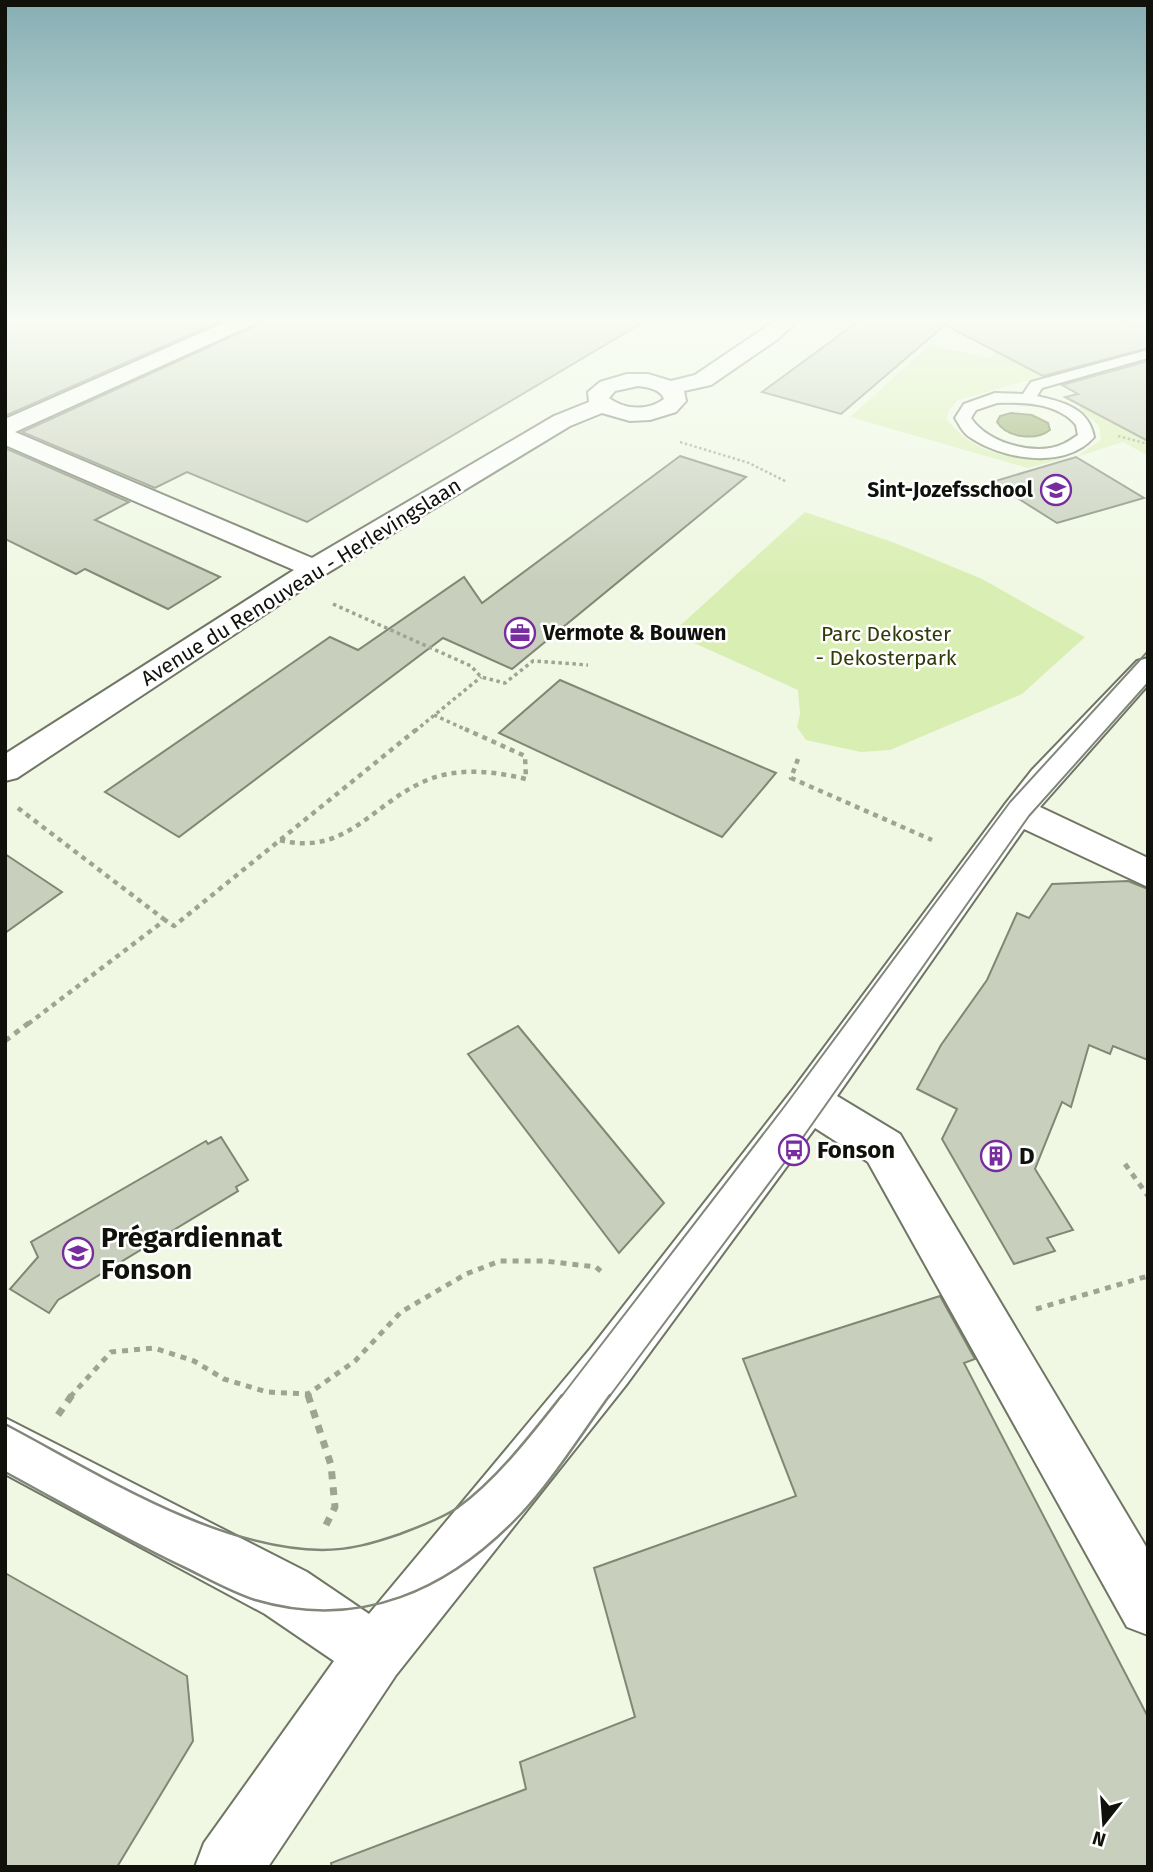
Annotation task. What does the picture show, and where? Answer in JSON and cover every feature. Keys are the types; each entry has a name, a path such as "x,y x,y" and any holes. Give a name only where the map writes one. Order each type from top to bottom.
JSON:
{"street":[{"path":"5,428 51,407"},
{"name":"Avenue du Renouveau - Herlevingslaan","path":"5,770 314,569 562,421 597,407"},
{"path":"607,407 633,414 659,412 666,407"},
{"path":"5,436 314,569"},
{"path":"228,1867 375,1654 608,1367 809,1101 1018,811 1044,778 1148,667"},
{"path":"1018,811 1148,874"},
{"path":"809,1101 884,1148 1148,1606"},
{"path":"17,1451 286,1593 375,1654"}],"lane":[{"path":"968,407 961,419 972,435 985,442 1037,453 1069,449 1086,437 1086,430 1073,414 1058,407"}],"path":[{"path":"694,445 749,463 787,482"},
{"path":"325,600 471,666 481,677 505,683 533,661 588,665"},
{"path":"15,805 174,926 481,677"},
{"path":"280,840 303,846 321,844 339,837 404,792 425,781 460,771 494,771 526,779 525,756 434,715"},
{"path":"798,759 791,778 932,840"},
{"path":"5,1041 165,920"},
{"path":"1125,1164 1148,1196"},
{"path":"17,1451 111,1352 154,1348 194,1362 224,1379 267,1392 309,1394 355,1361 401,1312 466,1274 500,1262 545,1261 596,1267 604,1274"},
{"path":"985,1324 1148,1276"},
{"path":"309,1394 331,1465 335,1507 324,1529"}],"green space":[{"path":"861,407 951,407 947,419 958,432 984,449 1013,457 1062,459 1028,468 850,417"},
{"path":"1084,407 1115,424 1148,417 1148,456 1123,442 1076,457 1101,440 1099,426 1079,408"},
{"name":"Parc Dekoster - Dekosterpark","path":"805,512 895,543 982,579 1085,637 1022,694 890,750 861,752 806,740 797,727 800,714 798,690 672,633"}],"shaded area":[{"path":"1011,413 1032,415 1048,423 1050,430 1030,437 1008,432 997,422 1000,416"}],"building":[{"path":"5,407 25,407 5,416"},
{"path":"76,407 500,407 307,522 187,472 155,488 22,432"},
{"path":"817,407 849,407 841,414"},
{"path":"1085,407 1148,407 1148,441"},
{"path":"5,448 129,502 95,520 220,577 168,609 85,569 76,574 5,539"},
{"path":"680,456 746,477 512,669 443,638 179,837 105,792 330,637 358,650 464,577 482,603"},
{"path":"1076,457 1144,498 1057,523 992,482"},
{"path":"560,680 776,773 722,837 499,733"},
{"path":"5,854 62,892 5,933"},
{"path":"1128,881 1148,889 1148,1060 1113,1046 1110,1054 1089,1045 1071,1107 1062,1102 1035,1169 1073,1230 1047,1238 1055,1251 1014,1264 942,1139 957,1109 917,1089 941,1045 987,980 1017,913 1029,918 1052,884"},
{"path":"518,1026 664,1203 619,1253 468,1054"},
{"path":"221,1137 248,1180 236,1187 238,1191 58,1300 49,1313 10,1289 38,1257 31,1242 206,1141 208,1144"},
{"path":"940,1296 975,1359 964,1363 1148,1717 1148,1867 332,1867 331,1863 526,1789 520,1762 635,1717 594,1568 796,1496 743,1359"},
{"path":"5,1573 187,1676 193,1741 117,1867 5,1867"}],"tram line":[{"path":"561,1397 784,1107 1010,802 1148,651"},
{"path":"609,1397 794,1150 1029,816 1148,683"},
{"path":"5,1424 118,1485 200,1523 241,1537 282,1546 332,1550 390,1537 444,1516 457,1508 500,1470 562,1395"},
{"path":"5,1472 138,1544 246,1597 294,1608 331,1610 366,1606 400,1597 433,1583 464,1564 493,1541 544,1487 610,1395"}],"place":[{"name":"Sint-Jozefsschool","path":"1056,490"},
{"name":"Vermote & Bouwen","path":"520,633"},
{"name":"Fonson","path":"794,1150"},
{"name":"D","path":"996,1156"},
{"name":"Prégardiennat Fonson","path":"78,1253"}]}
